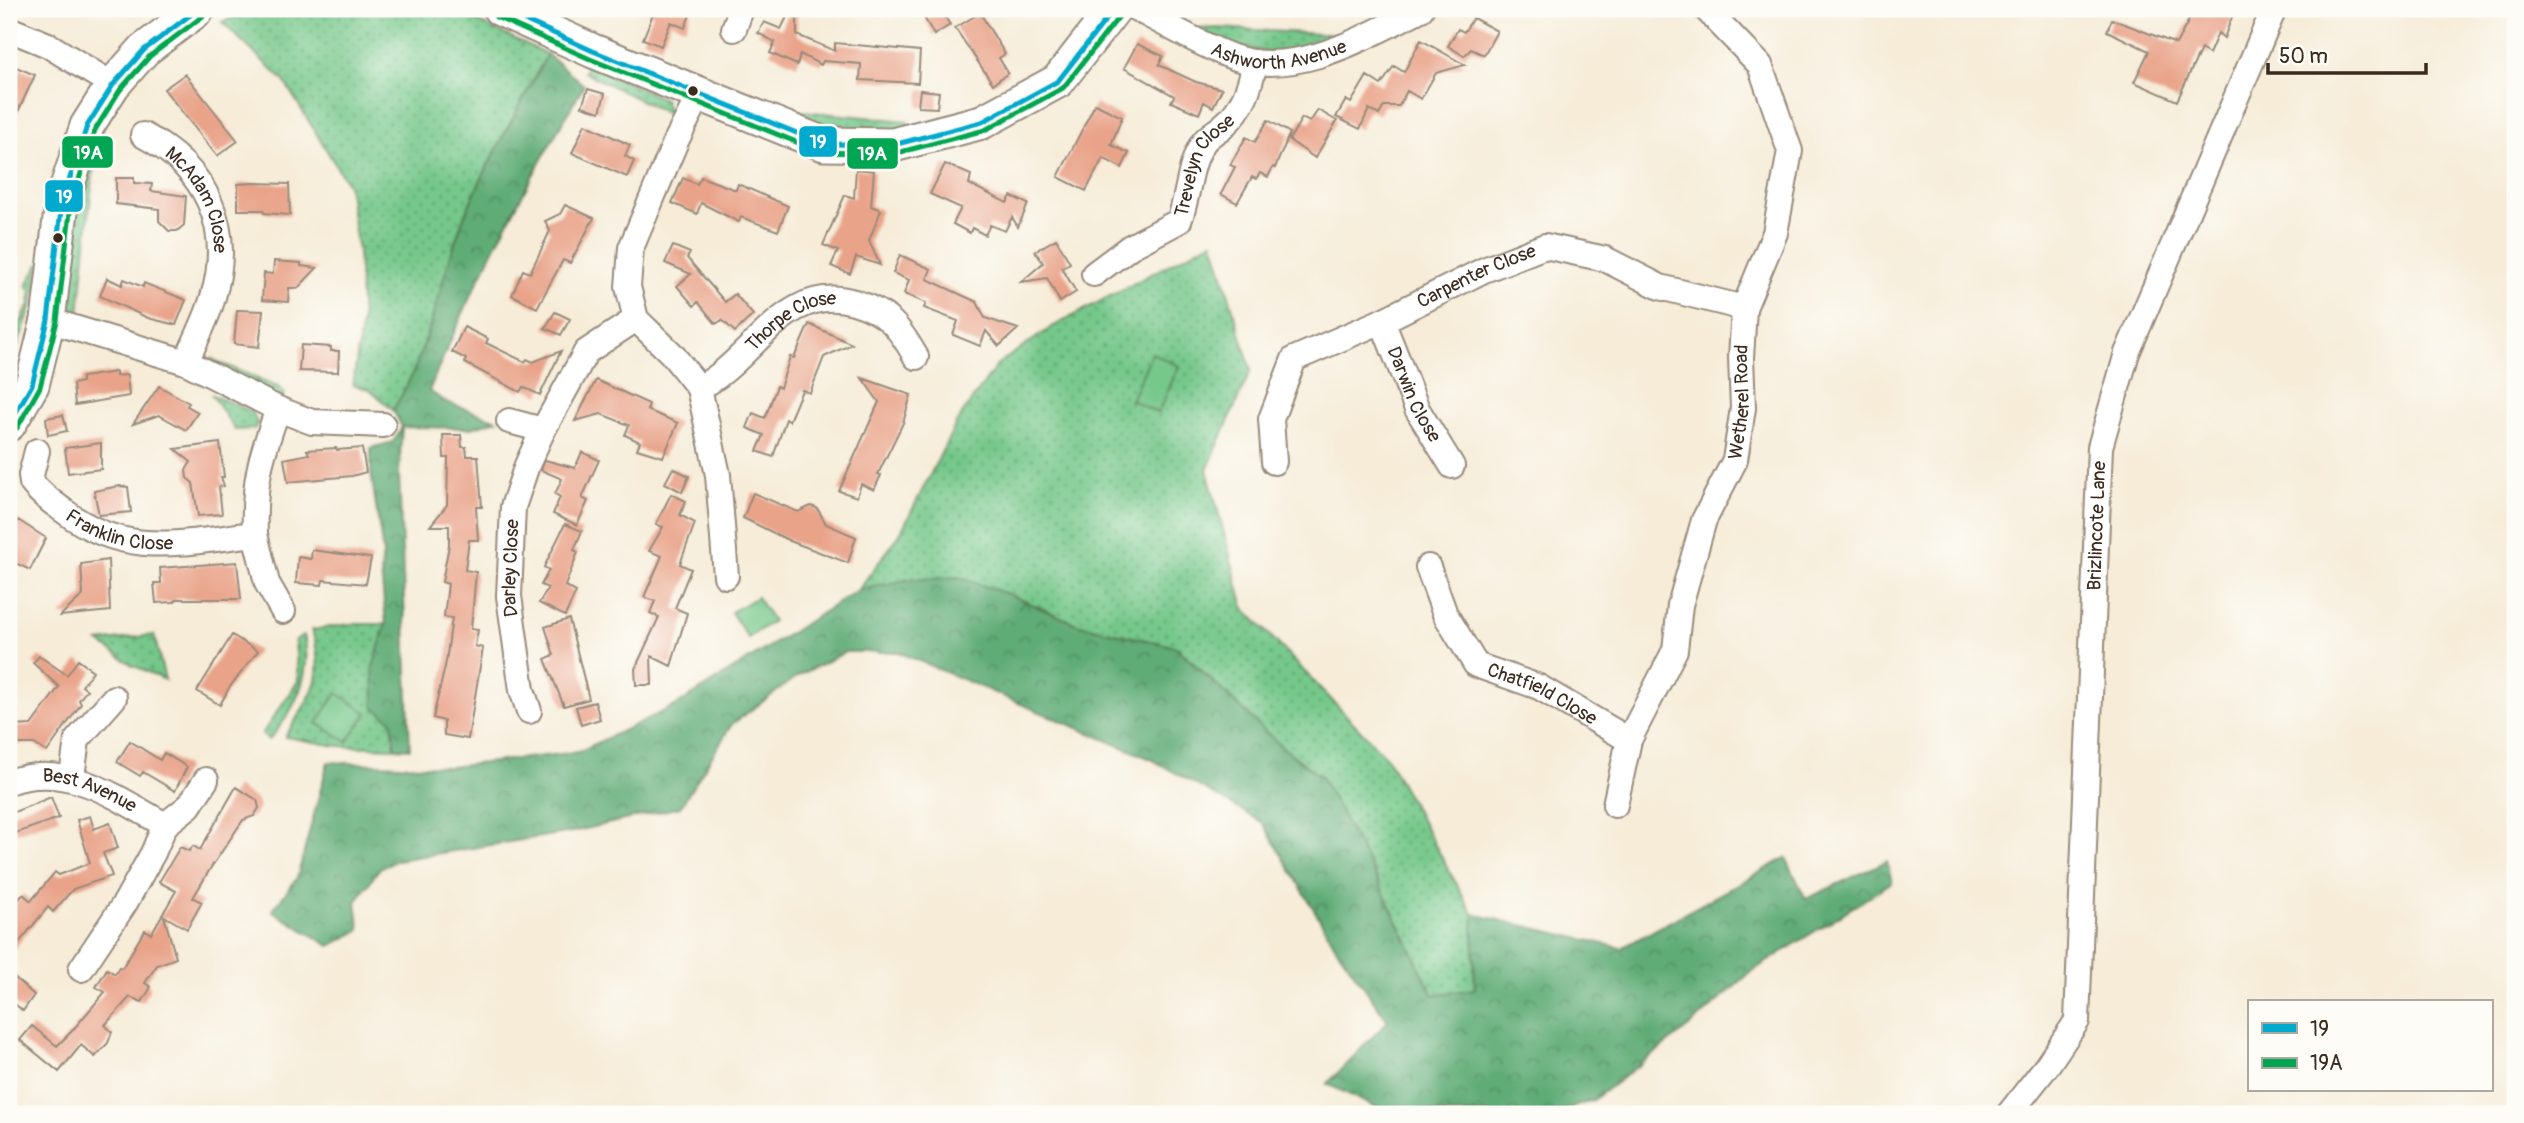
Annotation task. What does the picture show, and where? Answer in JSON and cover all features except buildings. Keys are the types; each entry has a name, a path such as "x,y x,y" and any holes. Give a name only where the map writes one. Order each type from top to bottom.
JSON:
{"street":[{"path":"9,424 32,385 48,320 62,202 87,126 113,85 144,50 198,9"},
{"path":"500,9 593,51 824,144 893,145 982,122 1058,81 1114,9"},
{"name":"Ashworth Avenue","path":"1137,9 1233,57 1255,62 1288,62 1337,48 1421,9"},
{"name":"Wetherel Road","path":"1615,805 1629,740 1675,650 1680,606 1704,520 1735,460 1743,408 1741,358 1744,308 1775,233 1790,151 1760,65 1706,9"},
{"name":"Brizlincote Lane","path":"2009,1114 2046,1068 2077,1021 2100,447 2127,354 2274,9"},
{"path":"9,29 48,46 113,85"},
{"name":"Trevelyn Close","path":"1094,274 1130,247 1179,221 1187,203 1191,169 1204,141 1226,124 1238,109 1249,91 1255,62"},
{"path":"700,94 671,153 631,248 628,287 636,319 672,354 699,388 719,475 726,576"},
{"name":"McAdam Close","path":"142,135 190,170 206,192 220,242 217,281 210,309 186,362"},
{"name":"Carpenter Close","path":"1274,462 1271,419 1294,359 1382,321 1484,270 1545,246 1605,259 1660,287 1744,308"},
{"name":"Thorpe Close","path":"699,388 736,363 788,311 815,298 846,300 875,308 899,327 916,357"},
{"name":"Darley Close","path":"529,711 522,690 509,596 513,507 527,465 543,430 586,352 636,319"},
{"path":"48,320 186,362 278,409 312,422 383,425"},
{"name":"Darwin Close","path":"1382,321 1396,365 1417,409 1452,466"},
{"path":"278,409 260,458 253,492 255,534 267,583 283,611"},
{"path":"509,421 543,430"},
{"name":"Franklin Close","path":"37,451 23,491 88,530 127,543 154,544 255,534"},
{"name":"Chatfield Close","path":"1428,567 1445,614 1476,665 1539,687 1629,740"},
{"path":"72,776 77,740 114,698"},
{"name":"Best Avenue","path":"9,782 44,776 72,776 165,825"},
{"path":"81,969 125,903 165,825 189,806 206,780"}],"green space":[{"path":"255,9 442,9 460,13 547,54 467,210 417,363 393,410 369,389 353,385 362,320 358,252 348,185 284,81 222,22"},
{"path":"1085,24 1088,25 1070,47 1036,80 1009,98 949,123 885,135 852,135 789,124 792,110 907,121 910,128 938,120 986,102 1027,78"},
{"path":"1193,29 1338,35 1297,49 1265,52 1233,45"},
{"path":"547,54 584,85 501,235 463,312 429,391 446,402 497,420 471,428 402,427 393,410 417,363 457,235 486,171"},
{"path":"588,65 664,99 670,115 584,72"},
{"path":"103,130 94,164 79,314 69,305 76,213"},
{"path":"1213,241 1251,370 1207,470 1244,608 1387,758 1473,914 1475,989 1433,995 1321,777 1282,747 1176,647 1079,625 1008,594 907,580 858,590 900,534 959,418 998,364 1052,327"},
{"path":"40,262 33,303 9,369 9,344 30,304 31,291 27,285"},
{"path":"1152,353 1179,366 1158,413 1131,400"},
{"path":"211,359 280,388 285,394 282,399 205,363"},
{"path":"212,395 251,411 258,424 254,429 235,430"},
{"path":"402,427 399,473 410,749 395,748 392,721 374,707 373,667 386,624 381,571 383,553 371,473 371,448 393,442"},
{"path":"958,577 1008,594 1079,625 1176,647 1282,747 1321,777 1375,875 1433,995 1475,989 1473,914 1622,948 1786,858 1806,899 1887,861 1892,882 1751,972 1689,1027 1593,1100 1555,1114 1447,1114 1375,1107 1327,1084 1388,1021 1336,947 1263,823 1151,759 898,652 845,652 798,676 732,724 680,807 572,832 397,860 379,869 356,902 360,930 330,946 272,911 297,878 328,762 449,767 578,752 677,705 858,590 907,580"},
{"path":"757,597 773,621 748,638 731,612"},
{"path":"349,624 386,624 374,667 374,707 392,720 395,748 337,746 285,737 314,687 318,663 312,630"},
{"path":"154,635 165,680 132,665 99,642"},
{"path":"304,635 306,663 300,691 287,717 269,740 262,734 298,681 295,640"},
{"path":"337,693 367,713 347,742 317,723"}],"transit line":[{"name":"19","path":"9,424 32,385 48,320 62,202 87,126 113,85 144,50 198,9"},
{"name":"19","path":"500,9 593,51 824,144 893,145 982,122 1058,81 1114,9"},
{"name":"19A","path":"496,17 590,59 821,152 893,154 985,130 1063,88 1121,14"},
{"name":"19A","path":"17,428 40,387 57,321 71,204 95,130 120,90 150,56 203,16"}]}
